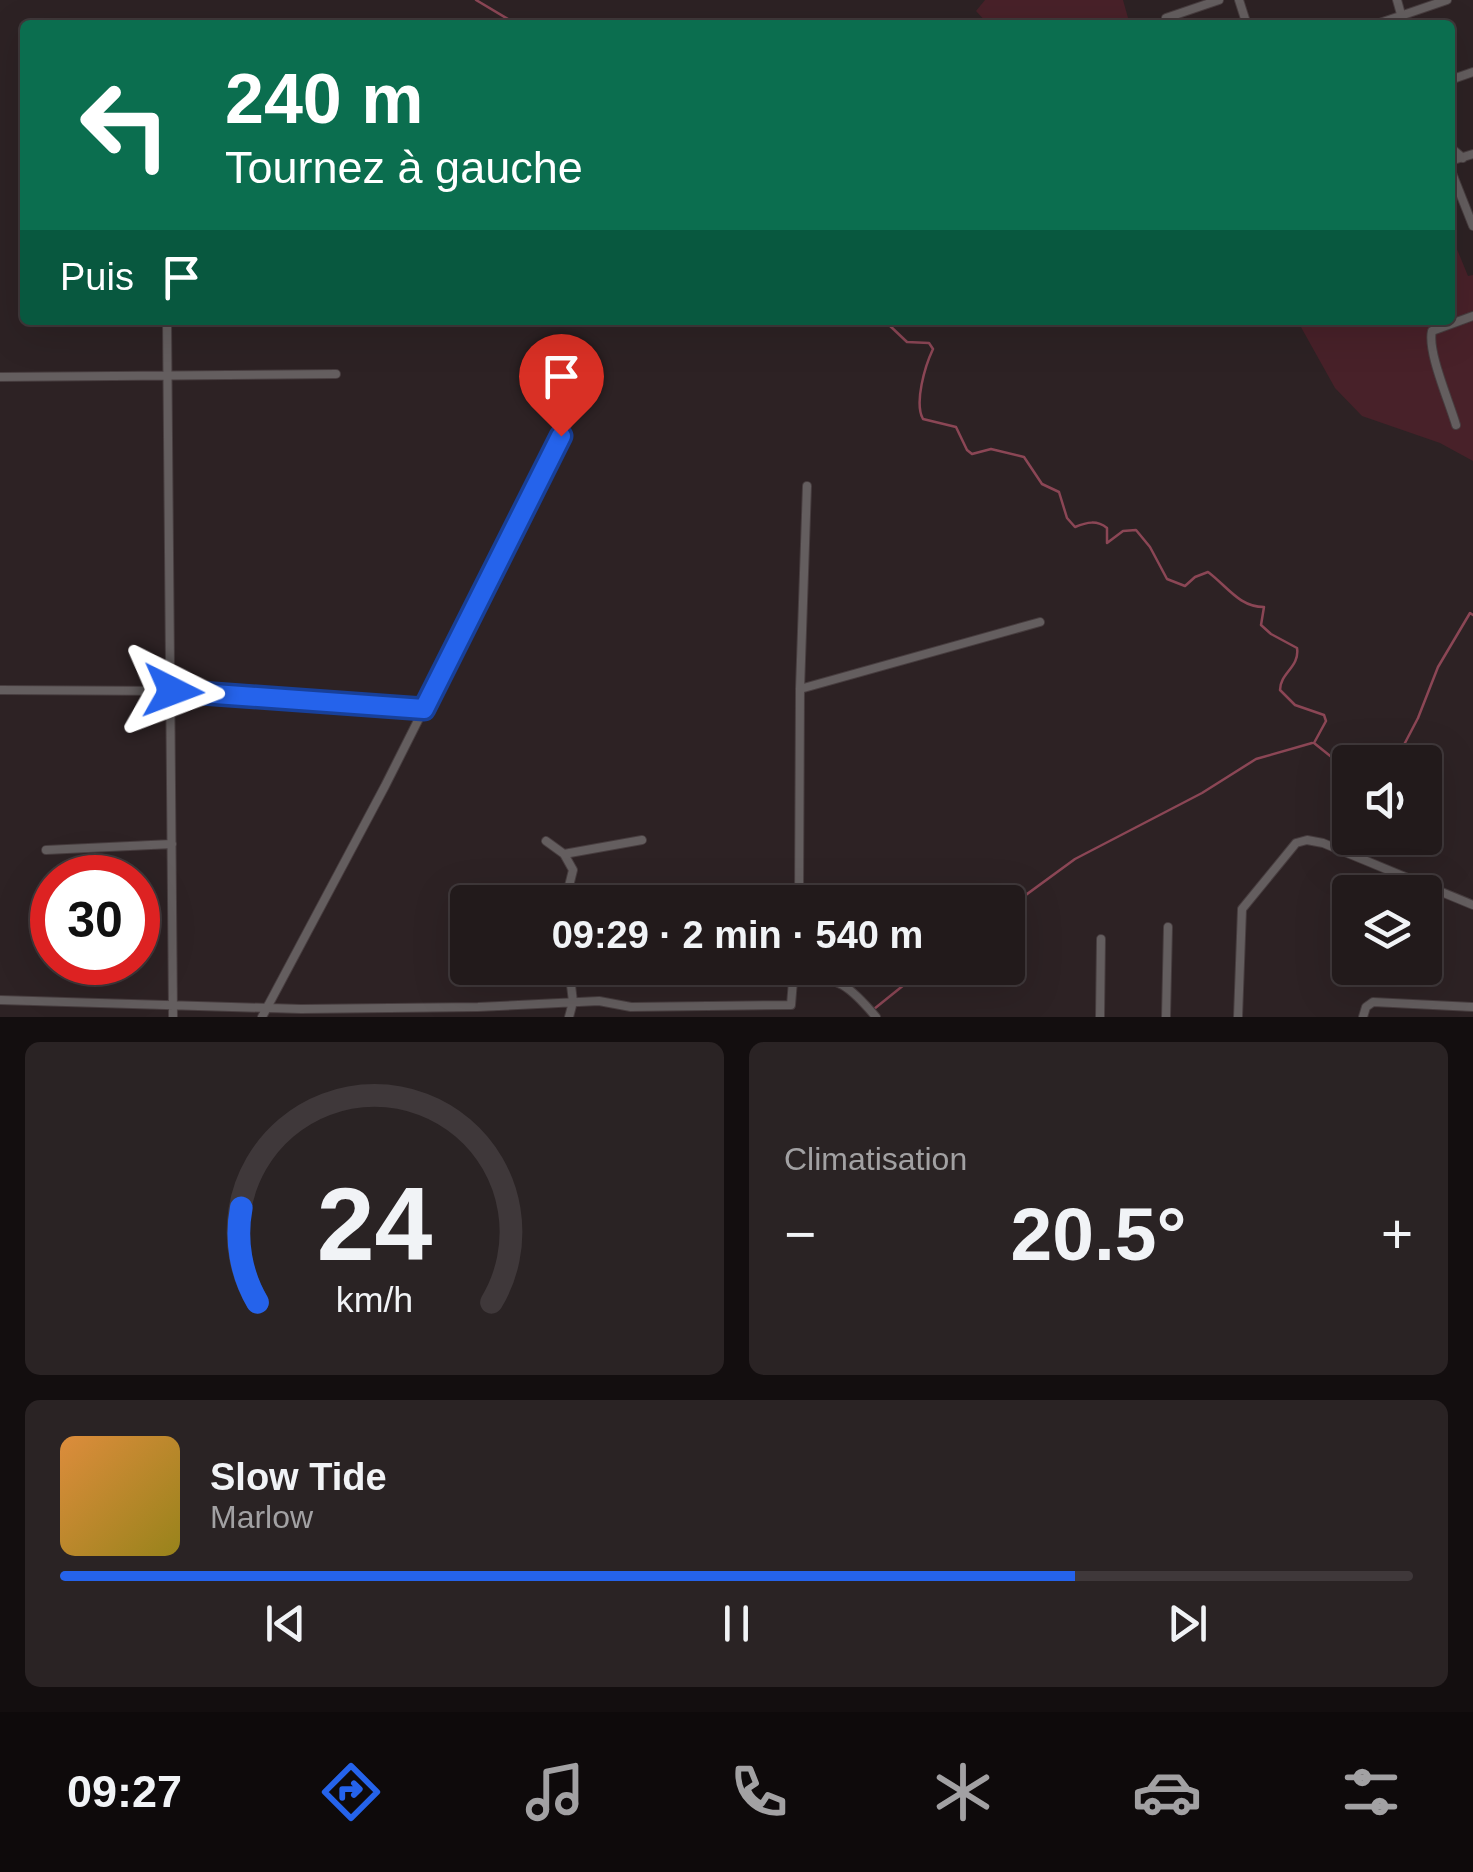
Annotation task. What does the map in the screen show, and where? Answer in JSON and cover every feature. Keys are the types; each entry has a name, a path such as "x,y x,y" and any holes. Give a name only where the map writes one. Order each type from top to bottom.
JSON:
{"street":[{"path":"1166,18 1219,0"},
{"path":"1397,0 1403,20 1448,0"},
{"path":"1455,152 1462,158"},
{"path":"1455,162 1473,154"},
{"path":"1455,177 1473,226"},
{"path":"168,325 173,1017"},
{"path":"1448,325 1432,331 1431,355 1444,380 1456,425"},
{"path":"0,377 336,374"},
{"path":"262,1017 424,709 578,402"},
{"path":"799,885 800,689 808,486"},
{"path":"800,689 1040,622"},
{"path":"0,690 173,691 424,709"},
{"path":"564,854 642,840"},
{"path":"546,841 564,854 572,870 569,885"},
{"path":"1238,1017 1242,909 1296,843 1323,843 1473,906"},
{"path":"46,850 172,844"},
{"path":"1166,1017 1168,927"},
{"path":"1100,1017 1102,939"},
{"path":"569,1017 573,1002 571,985"},
{"path":"0,1000 267,1007 599,1001 649,1012 791,1005 793,985"},
{"path":"844,985 876,1017"},
{"path":"1362,1017 1373,1002 1473,1008"},
{"path":"486,1006 486,1017"},
{"path":"720,1017 721,1006"}],"shaded area":[{"path":"985,0 1123,0 1129,20 984,20 976,11"},
{"path":"1455,244 1468,276 1473,275 1473,461 1440,443 1362,416 1335,388 1300,325 1455,325"}],"waterway":[{"path":"476,0 510,20"},
{"path":"889,325 907,342 929,343 933,349 920,394 923,419 956,427 972,454 991,449 1024,457 1042,484 1059,492 1067,518 1075,527 1103,525 1107,528 1107,543 1123,531 1136,530 1167,579 1185,586 1208,572 1240,600 1264,607 1261,625 1297,648 1296,660 1280,690 1295,705 1324,715 1326,721 1314,743 1332,757"},
{"path":"1404,745 1438,667 1470,613 1473,615"},
{"path":"1025,896 1075,859 1202,793 1256,759 1312,743"},
{"path":"874,1009 904,985"}],"route":[{"path":"173,691 424,709 561,436"}]}
